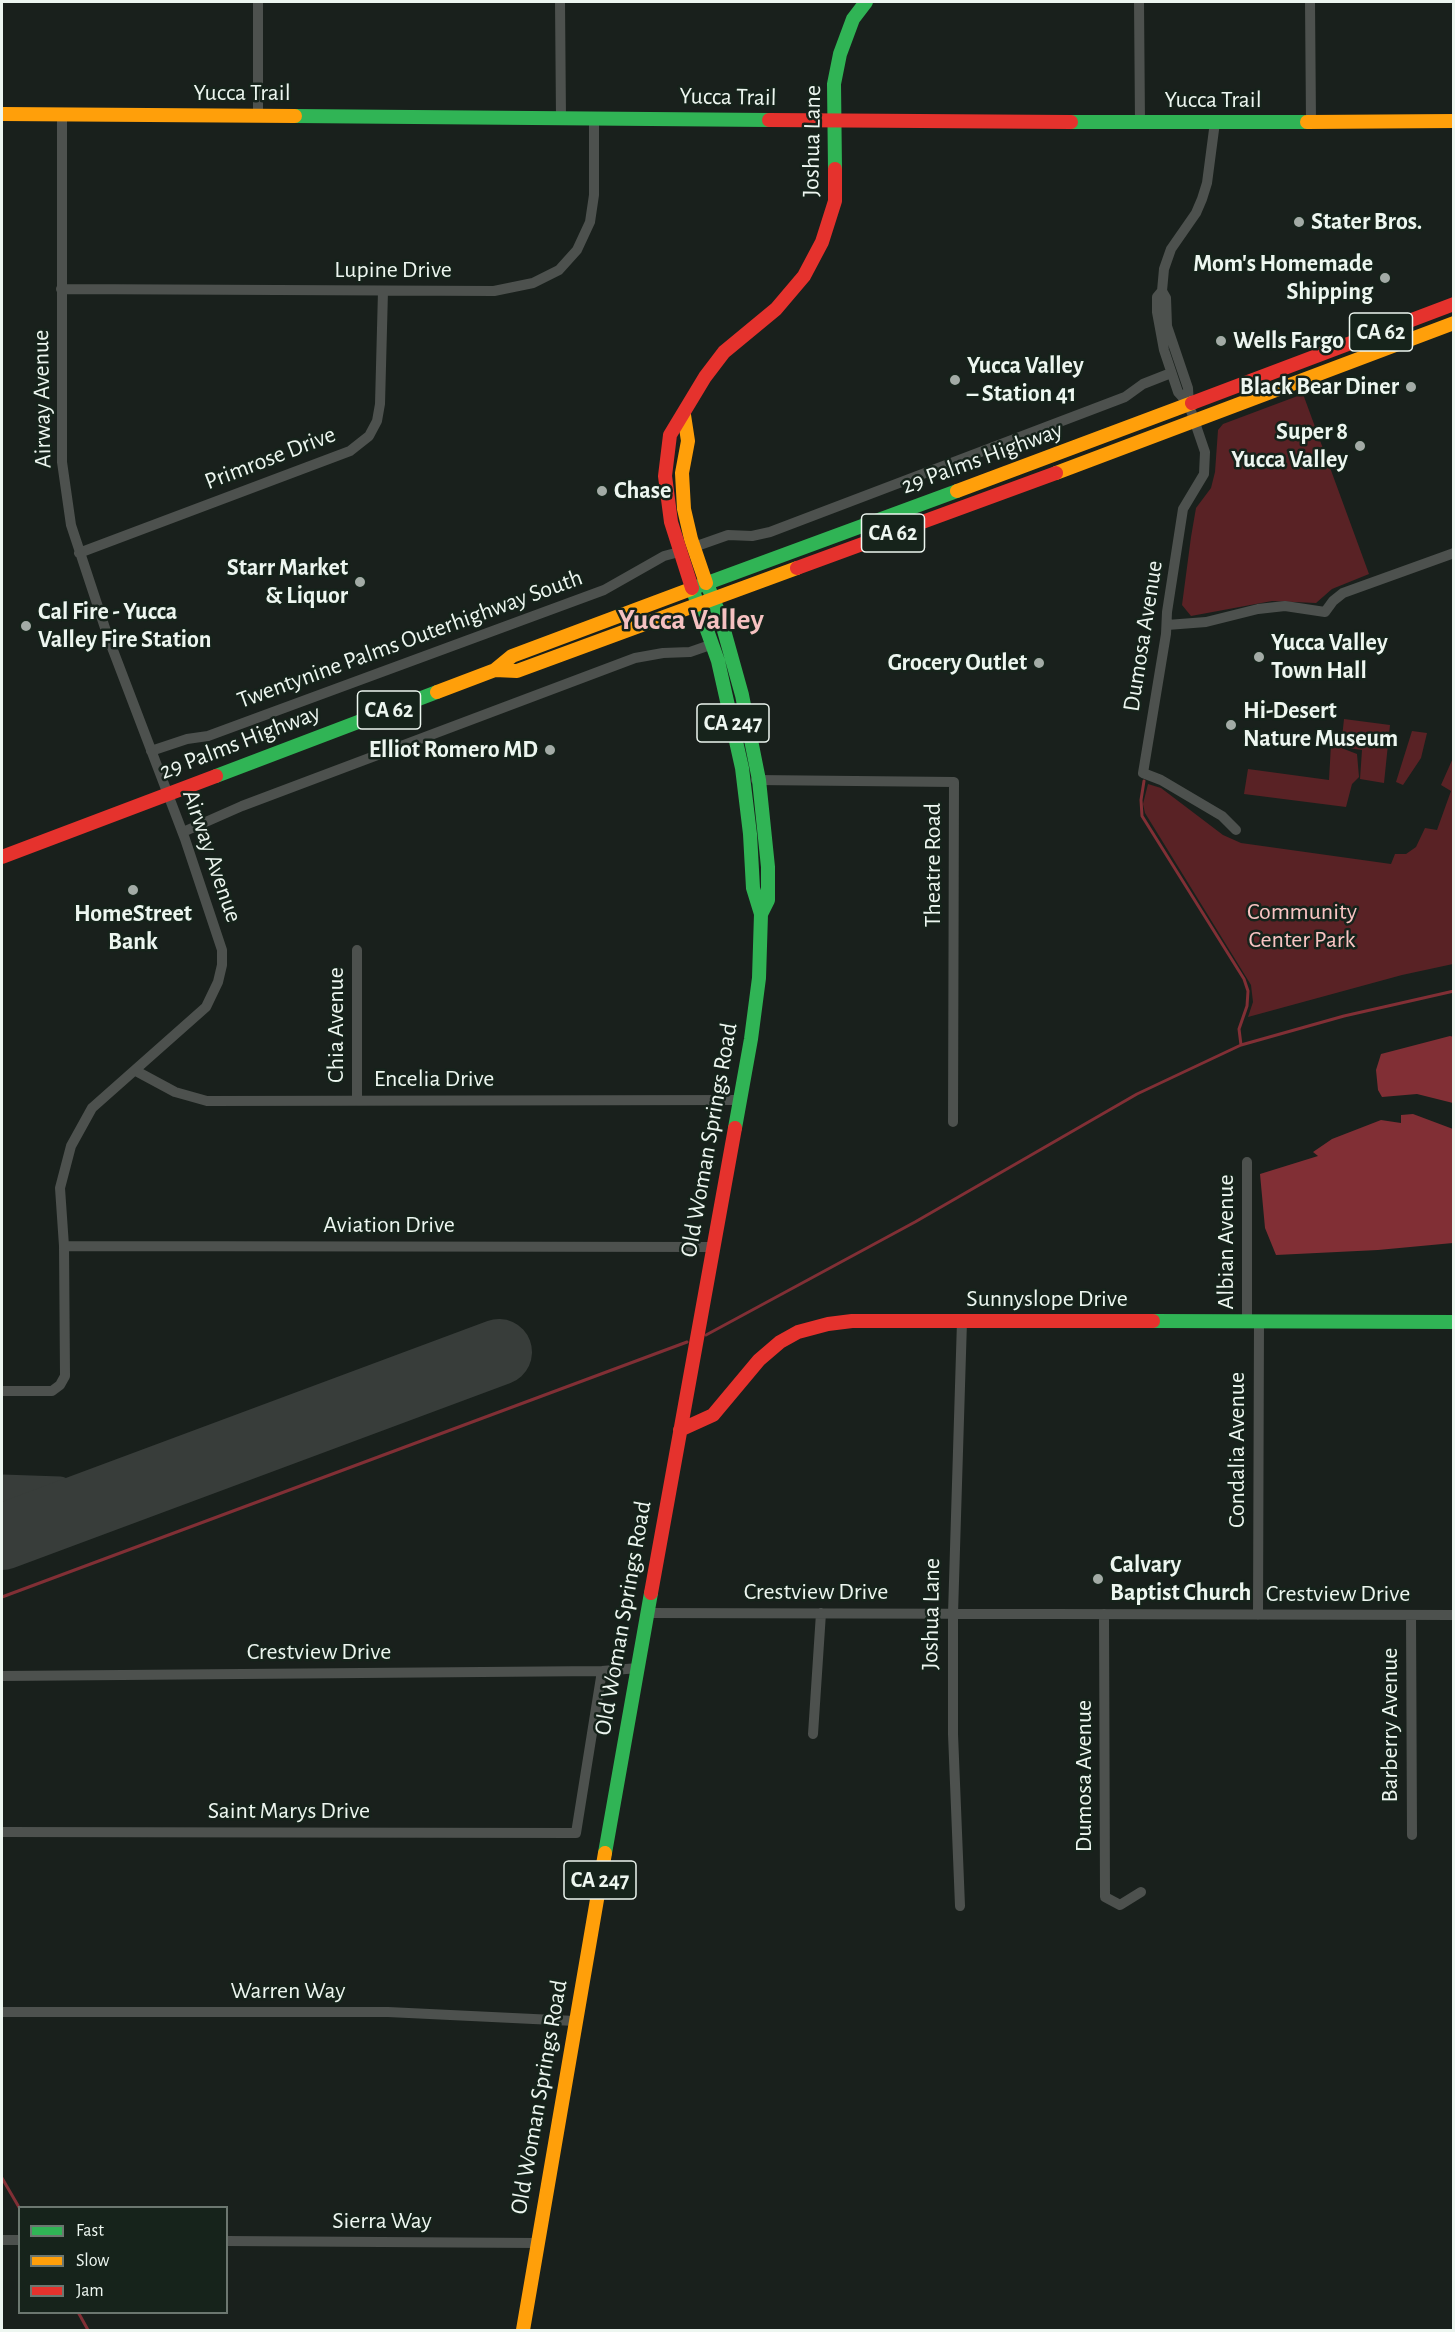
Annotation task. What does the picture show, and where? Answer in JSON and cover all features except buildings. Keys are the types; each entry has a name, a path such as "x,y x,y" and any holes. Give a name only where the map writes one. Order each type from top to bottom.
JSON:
{"main road":[{"name":"Joshua Lane","path":"692,588 671,522 665,476 670,435 705,377 724,351 776,309 804,276 822,242 835,201 834,84 840,54 853,19 866,2"},
{"name":"Yucca Trail","path":"2,114 1140,123 1454,121"},
{"name":"29 Palms Highway","path":"2,857 495,670 512,656 1189,405 1454,304"},
{"name":"29 Palms Highway","path":"495,670 517,671 1454,323"},
{"path":"684,415 687,441 682,473 684,509 706,583"},
{"name":"Old Woman Springs Road","path":"706,583 742,695 759,780 768,867 768,900 761,914"},
{"name":"Old Woman Springs Road","path":"523,2331 647,1613 751,1039 759,978 761,914 753,888 743,780 734,726 712,644 692,588"},
{"name":"Sunnyslope Drive","path":"680,1430 713,1415 759,1360 780,1342 798,1332 828,1324 852,1321 1454,1322"}],"street":[{"path":"258,2 258,116"},
{"path":"560,2 561,118"},
{"path":"1139,2 1140,123"},
{"path":"1310,2 1311,122"},
{"name":"Airway Avenue","path":"2,1391 52,1391 60,1385 65,1376 64,1246 60,1188 71,1146 92,1108 206,1007 218,982 222,965 222,950 183,832 79,553 71,522 62,462 62,114"},
{"name":"Lupine Drive","path":"61,289 494,291 533,283 559,270 577,250 590,222 594,195 594,118"},
{"name":"Dumosa Avenue","path":"1189,405 1178,392 1164,350 1157,312 1157,297 1162,291 1164,269 1171,249 1196,213 1208,183 1215,122"},
{"name":"Primrose Drive","path":"79,553 350,451 369,436 377,422 380,405 383,291"},
{"name":"Dumosa Avenue","path":"1162,291 1166,298 1167,326 1188,388 1189,405 1205,452 1204,474 1183,509 1143,773 1161,780 1222,816 1236,830"},
{"path":"694,547 728,535 752,536 770,532 1125,397 1143,384 1172,373"},
{"name":"Twentynine Palms Outerhighway South","path":"151,751 187,739 208,736 604,590 664,556 679,552"},
{"path":"1167,625 1206,622 1258,609 1285,606 1325,612 1343,593 1454,553"},
{"path":"183,832 242,806 635,658 663,653 690,652 712,644"},
{"name":"Theatre Road","path":"743,780 954,782 953,1122"},
{"name":"Chia Avenue","path":"357,950 357,1100"},
{"name":"Encelia Drive","path":"136,1071 175,1092 207,1101 739,1100"},
{"name":"Albian Avenue","path":"1247,1162 1253,1322"},
{"name":"Aviation Drive","path":"64,1246 713,1247"},
{"name":"Joshua Lane","path":"960,1906 953,1734 953,1614 962,1321"},
{"name":"Condalia Avenue","path":"1253,1322 1258,1615"},
{"name":"Crestview Drive","path":"647,1613 1454,1615"},
{"path":"813,1734 821,1613"},
{"name":"Dumosa Avenue","path":"1104,1614 1105,1897 1120,1905 1141,1892"},
{"name":"Barberry Avenue","path":"1411,1615 1412,1835"},
{"name":"Crestview Drive","path":"2,1676 602,1671 638,1668"},
{"name":"Saint Marys Drive","path":"2,1832 576,1833 602,1671"},
{"name":"Warren Way","path":"2,2012 388,2012 575,2021"},
{"path":"2,2240 18,2240"},
{"name":"Sierra Way","path":"228,2241 537,2243"}],"green space":[{"path":"1303,394 1369,574 1332,589 1316,603 1272,601 1191,616 1182,605 1191,537 1196,508 1211,488 1215,472 1218,430 1223,424"},
{"path":"1344,719 1390,725 1384,783 1360,779 1362,750 1341,747"},
{"path":"1412,731 1427,733 1421,758 1403,785 1396,782"},
{"path":"1331,744 1357,754 1359,777 1352,784 1346,807 1244,794 1248,769 1329,780"},
{"name":"Community Center Park","path":"1453,758 1453,964 1402,975 1248,1017 1253,1002 1251,985 1145,813 1143,804 1148,784 1161,788 1223,835 1241,843 1391,864 1395,854 1406,854 1416,847 1425,828 1437,830 1451,791 1441,785"}],"shaded area":[{"path":"1450,1036 1454,1037 1453,1103 1417,1094 1382,1097 1378,1090 1376,1070 1381,1054"},
{"path":"1413,1114 1453,1129 1453,1243 1378,1250 1276,1255 1265,1228 1260,1174 1318,1156 1313,1152 1332,1139 1381,1120 1401,1123 1401,1115"}],"waterway":[{"path":"1144,781 1141,800 1142,816 1244,979 1248,991 1247,1006 1239,1029 1241,1045"},
{"path":"706,1335 915,1222 1137,1094 1241,1045 1344,1016 1454,991"},
{"path":"2,1597 687,1342"},
{"path":"2,2178 18,2206"},
{"path":"79,2314 88,2330"}],"taxiway":[{"path":"2,1488 60,1490 70,1495 76,1509"}],"runway":[{"path":"2,1537 499,1352"}],"traffic: fast":[{"path":"835,169 834,84 840,54 853,19 866,2"},
{"path":"295,116 769,120"},
{"path":"1071,122 1307,122"},
{"path":"691,589 957,491"},
{"path":"692,588 718,661 742,768 750,834 753,888 761,914 759,978 735,1128"},
{"path":"709,589 720,616 742,695 759,780 768,867 768,900 761,914"},
{"path":"216,776 437,692"},
{"path":"1153,1321 1454,1322"},
{"path":"605,1853 651,1593"}],"traffic: slow":[{"path":"2,114 295,116"},
{"path":"1307,122 1454,121"},
{"path":"1056,473 1454,323"},
{"path":"957,491 1192,403"},
{"path":"684,415 688,441 682,473 684,509 691,539 706,583"},
{"path":"495,670 517,671 797,568"},
{"path":"437,692 495,670 512,656 691,589"},
{"path":"523,2330 605,1853"}],"traffic: jam":[{"path":"769,120 1071,122"},
{"path":"692,588 671,522 665,476 670,435 705,377 724,352 776,309 804,276 822,242 835,201 835,169"},
{"path":"1192,403 1454,304"},
{"path":"797,568 1056,473"},
{"path":"2,857 216,776"},
{"path":"651,1593 735,1128"},
{"path":"680,1430 713,1415 759,1360 780,1342 798,1332 828,1324 852,1321 1153,1321"}],"place":[{"name":"Stater Bros.","path":"1299,222"},
{"name":"Mom's Homemade Shipping","path":"1385,278"},
{"name":"Wells Fargo","path":"1221,341"},
{"name":"Yucca Valley – Station 41","path":"955,380"},
{"name":"Black Bear Diner","path":"1411,387"},
{"name":"Super 8 Yucca Valley","path":"1360,446"},
{"name":"Chase","path":"602,491"},
{"name":"Starr Market & Liquor","path":"360,582"},
{"name":"Cal Fire - Yucca Valley Fire Station","path":"26,626"},
{"name":"Yucca Valley Town Hall","path":"1259,657"},
{"name":"Grocery Outlet","path":"1039,663"},
{"name":"Hi-Desert Nature Museum","path":"1231,725"},
{"name":"Elliot Romero MD","path":"550,750"},
{"name":"HomeStreet Bank","path":"133,890"},
{"name":"Calvary Baptist Church","path":"1098,1579"}],"district":[{"name":"Yucca Valley","path":"691,620"}]}
